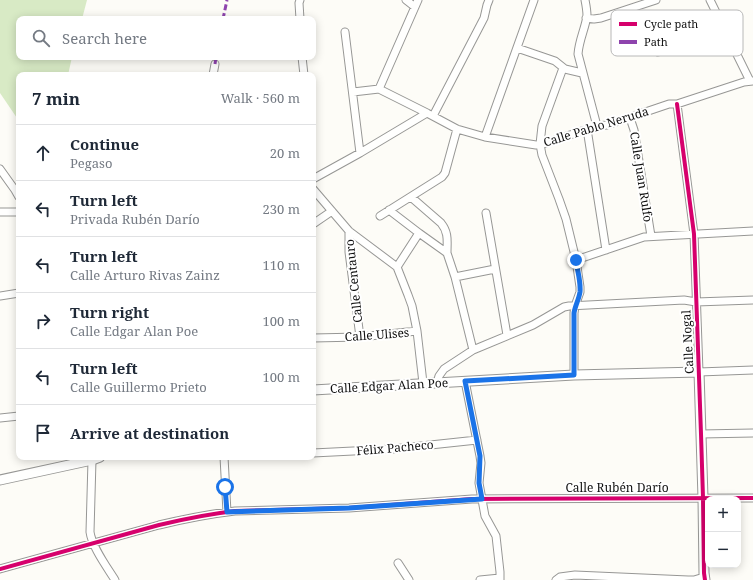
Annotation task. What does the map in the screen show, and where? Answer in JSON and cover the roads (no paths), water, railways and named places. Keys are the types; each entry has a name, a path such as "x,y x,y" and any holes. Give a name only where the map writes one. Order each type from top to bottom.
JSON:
{"street":[{"path":"300,0 300,16"},
{"path":"406,0 415,7"},
{"path":"353,92 379,89 418,0"},
{"path":"316,177 430,114 484,18 489,0"},
{"path":"485,137 534,0"},
{"path":"585,0 587,9 586,18 578,49 578,58 597,126"},
{"path":"625,10 656,0"},
{"path":"710,0 715,10"},
{"path":"586,18 594,19 611,15"},
{"path":"345,32 360,153"},
{"path":"517,48 555,61 563,68 582,72"},
{"path":"739,56 752,81"},
{"path":"302,60 304,72"},
{"path":"214,72 215,64"},
{"path":"563,68 542,126 540,144 542,155 566,220 576,260 580,286 574,313 574,375"},
{"name":"Calle Pablo Neruda","path":"379,89 430,114 457,130 485,137 529,144 540,144 597,126 607,125 630,118 669,104 676,104 744,82 752,81"},
{"name":"Calle Nogal","path":"676,104 694,234 703,498 704,579"},
{"name":"Calle Juan Rulfo","path":"630,118 634,130 651,236"},
{"path":"587,129 606,250"},
{"path":"380,216 442,178 445,173 457,130"},
{"path":"0,169 16,192"},
{"name":"Calle Centauro","path":"316,192 348,231 349,252 360,337"},
{"path":"411,197 442,223 447,231 447,253 455,277 473,350"},
{"path":"389,210 447,253"},
{"path":"316,222 332,211"},
{"path":"0,212 16,212"},
{"path":"486,213 507,336"},
{"path":"348,231 397,267 412,306 417,332 423,383"},
{"path":"576,260 644,237 753,231"},
{"path":"397,267 419,233"},
{"path":"455,277 495,269"},
{"path":"0,296 16,293"},
{"path":"437,383 439,376 444,369 473,350 533,325 564,307 684,300 696,302 753,300"},
{"name":"Calle Ulises","path":"316,338 360,337 417,332"},
{"name":"Calle Edgar Alan Poe","path":"316,390 574,375 753,370"},
{"path":"465,381 481,460 479,483 485,516 496,536 500,579 480,580"},
{"path":"0,418 16,416"},
{"path":"701,434 753,433"},
{"name":"Félix Pacheco","path":"316,453 393,449 477,440"},
{"path":"0,480 87,460"},
{"path":"96,460 90,532 93,543 115,580"},
{"path":"224,460 227,512"},
{"name":"Calle Rubén Darío","path":"93,543 181,519 227,512 349,508 482,499 753,498"},
{"path":"0,569 93,543"},
{"path":"398,563 410,580"},
{"path":"556,580 560,577 575,575 694,580 704,579"}]}
